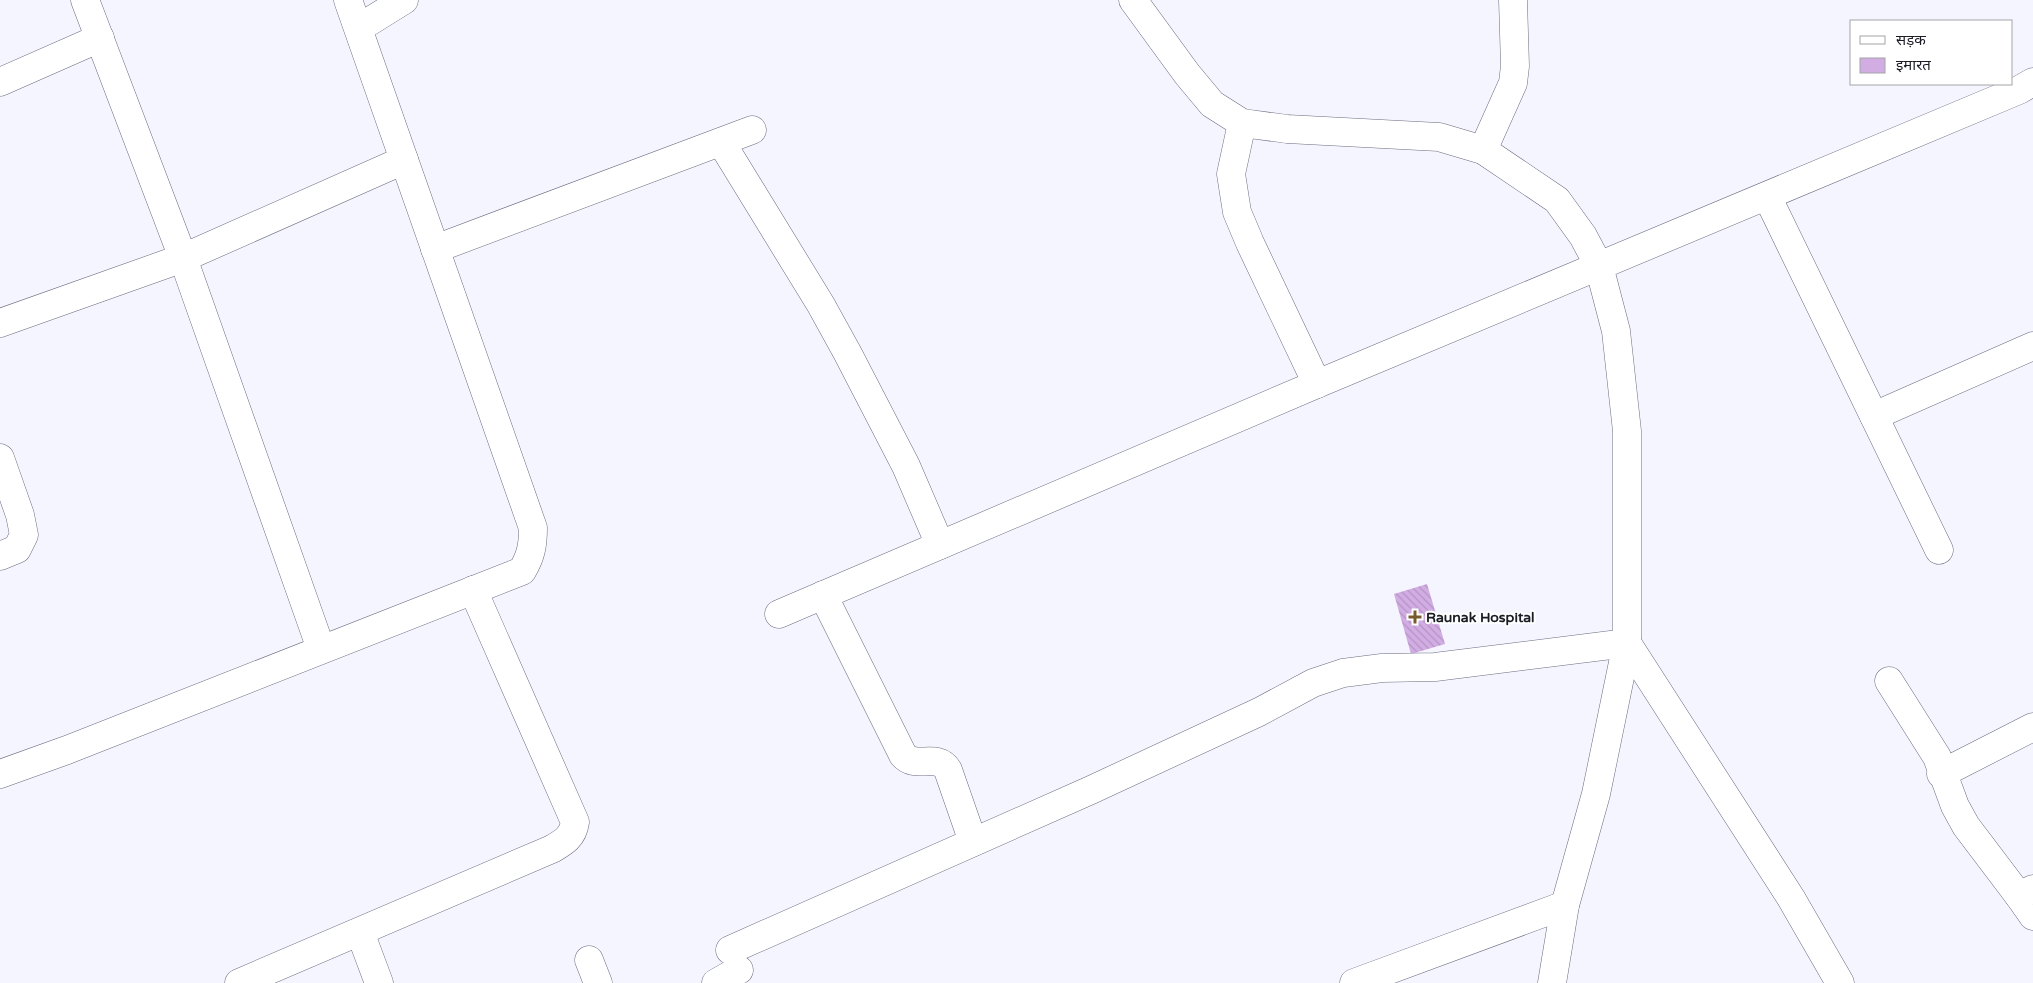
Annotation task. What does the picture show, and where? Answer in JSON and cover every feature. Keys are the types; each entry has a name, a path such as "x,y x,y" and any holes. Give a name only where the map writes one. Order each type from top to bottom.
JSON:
{"street":[{"path":"85,0 183,258 321,650"},
{"path":"0,774 67,750 522,570 530,556 533,528 348,0"},
{"path":"358,28 404,0"},
{"path":"1133,0 1187,74 1212,104 1242,122 1287,129 1439,137 1483,150 1557,200 1583,236 1599,266 1616,330 1627,431 1627,643 1596,794 1566,905 1552,983"},
{"path":"1483,150 1513,83 1515,66 1513,0"},
{"path":"0,82 100,38"},
{"path":"779,614 1317,384 2010,94 2033,82"},
{"path":"1242,122 1231,174 1237,212 1250,244 1317,384"},
{"path":"435,249 752,130"},
{"path":"721,142 821,305 848,354 906,466 940,545"},
{"path":"0,323 183,258 404,160"},
{"path":"1767,196 1939,550"},
{"path":"1874,416 2033,346"},
{"path":"0,458 20,515 24,536 17,549 0,556"},
{"path":"239,983 552,849 566,842 574,830 575,822 473,590"},
{"path":"823,595 903,755 908,761 938,761 945,765 973,842"},
{"path":"728,968 973,842 1232,725 1313,683 1343,673 1382,668 1435,667 1627,643"},
{"path":"1627,643 1791,898 1840,983"},
{"path":"1889,681 1936,757 1955,806 1966,826 2028,900"},
{"path":"1942,774 2033,727"},
{"path":"1354,983 1566,905"},
{"path":"360,932 379,983"}],"building":[{"path":"1427,584 1445,644 1411,654 1394,594"}],"place":[{"name":"Raunak Hospital","path":"1415,617"}]}
